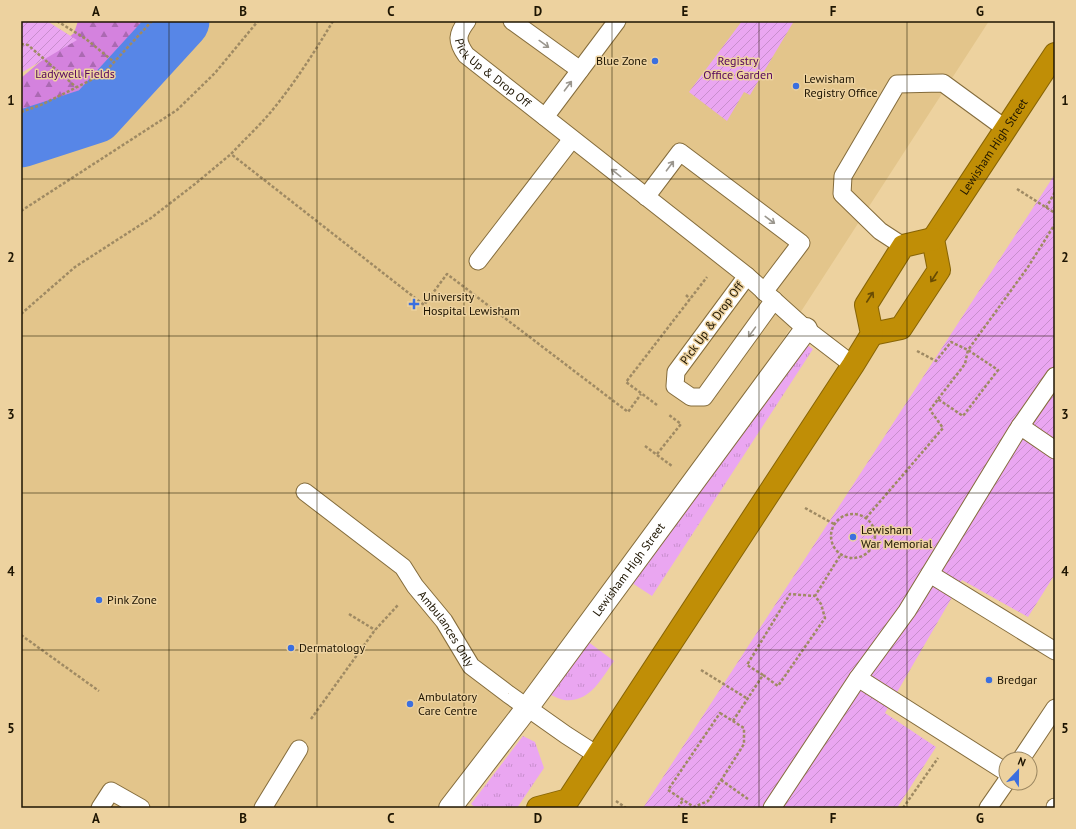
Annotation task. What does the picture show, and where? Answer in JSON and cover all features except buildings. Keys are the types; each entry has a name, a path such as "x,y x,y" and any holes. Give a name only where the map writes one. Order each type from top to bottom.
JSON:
{"highway":[{"name":"Lewisham High Street","path":"933,239 1055,54"},
{"path":"538,808 569,804 597,755 872,334 866,304 903,246 933,239 938,270 901,328 872,334"}],"street":[{"name":"Lewisham High Street","path":"450,808 527,708 806,329"}],"lane":[{"name":"Pick Up & Drop Off","path":"467,21 460,30 460,46 466,55 747,276 806,329 853,365"},
{"path":"512,21 580,70"},
{"path":"545,117 617,21"},
{"path":"903,246 880,231 842,194 843,176 897,84 943,83 1006,129"},
{"path":"478,261 572,139"},
{"path":"646,197 680,152 801,243 704,398 691,397 675,386"},
{"name":"Pick Up & Drop Off","path":"675,386 676,372 747,276"},
{"path":"772,808 858,678 907,611 1020,426 1055,376"},
{"path":"1020,426 1055,450"},
{"name":"Ambulances Only","path":"305,492 403,567 415,586 444,621 472,666 527,708 597,755"},
{"path":"930,574 1055,651"},
{"path":"858,678 998,767"},
{"path":"1026,751 1055,708"},
{"path":"263,808 299,749"},
{"path":"100,808 111,791 140,808"},
{"path":"988,808 1000,791"}],"path":[{"path":"57,21 86,39 114,62"},
{"path":"21,112 41,105 102,74 152,21"},
{"path":"21,211 177,110 215,74 258,21"},
{"path":"21,314 75,268 151,218 231,154 269,114 293,84 317,49 333,21"},
{"path":"21,44 28,45 76,87"},
{"path":"231,154 424,305 448,274 628,412 642,394"},
{"path":"1017,189 1055,213"},
{"path":"1046,208 1055,192"},
{"path":"866,518 943,428 930,410 965,364 968,350 1028,267 1055,224"},
{"path":"675,386 659,407 626,382 712,270 703,264 714,251"},
{"path":"686,295 690,299"},
{"path":"913,349 936,361 951,342 968,350 998,370 963,416 938,398"},
{"path":"657,454 681,424 664,411"},
{"path":"805,508 834,524"},
{"path":"852,514 866,518 871,524 874,537 870,549 865,554 858,557 851,557 841,554 833,546 831,538 834,524 845,515 852,514"},
{"path":"815,596 841,554"},
{"path":"311,719 375,630 415,586"},
{"path":"790,594 815,596 821,604 825,618 778,686 747,665 790,594"},
{"path":"349,614 375,630"},
{"path":"21,634 99,691"},
{"path":"701,670 748,699"},
{"path":"733,721 763,675"},
{"path":"720,713 744,728 744,744 721,780 708,801 694,807 668,790 720,713"},
{"path":"903,808 951,737"},
{"path":"721,780 753,803"},
{"path":"678,808 683,800"},
{"path":"616,801 626,808"}],"shaded area":[{"name":"University Hospital Lewisham","path":"200,21 989,21 714,446 436,808 21,808 21,161 92,133"}],"green space":[{"path":"21,21 47,21 77,40 21,73"},
{"name":"Ladywell Fields","path":"78,21 201,21 95,131 21,162 21,78 74,33"},
{"name":"Registry Office Garden","path":"742,21 794,21 750,95 744,92 727,121 689,92"},
{"path":"1055,174 1055,574 1028,617 962,580 885,713 936,747 897,808 643,808"},
{"path":"807,345 813,349 652,596 629,581"},
{"path":"587,641 614,661 599,682 588,694 573,700 564,700 549,694"},
{"path":"523,736 535,742 544,768 517,808 476,808 471,804"}],"waterway":[{"path":"21,139 95,115 181,21"}],"place":[{"name":"Blue Zone","path":"655,61"},
{"name":"Lewisham Registry Office","path":"796,86"},
{"name":"University Hospital Lewisham","path":"414,304"},
{"name":"Lewisham War Memorial","path":"853,537"},
{"name":"Pink Zone","path":"99,600"},
{"name":"Dermatology","path":"291,648"},
{"name":"Bredgar","path":"989,680"},
{"name":"Ambulatory Care Centre","path":"410,704"}]}
